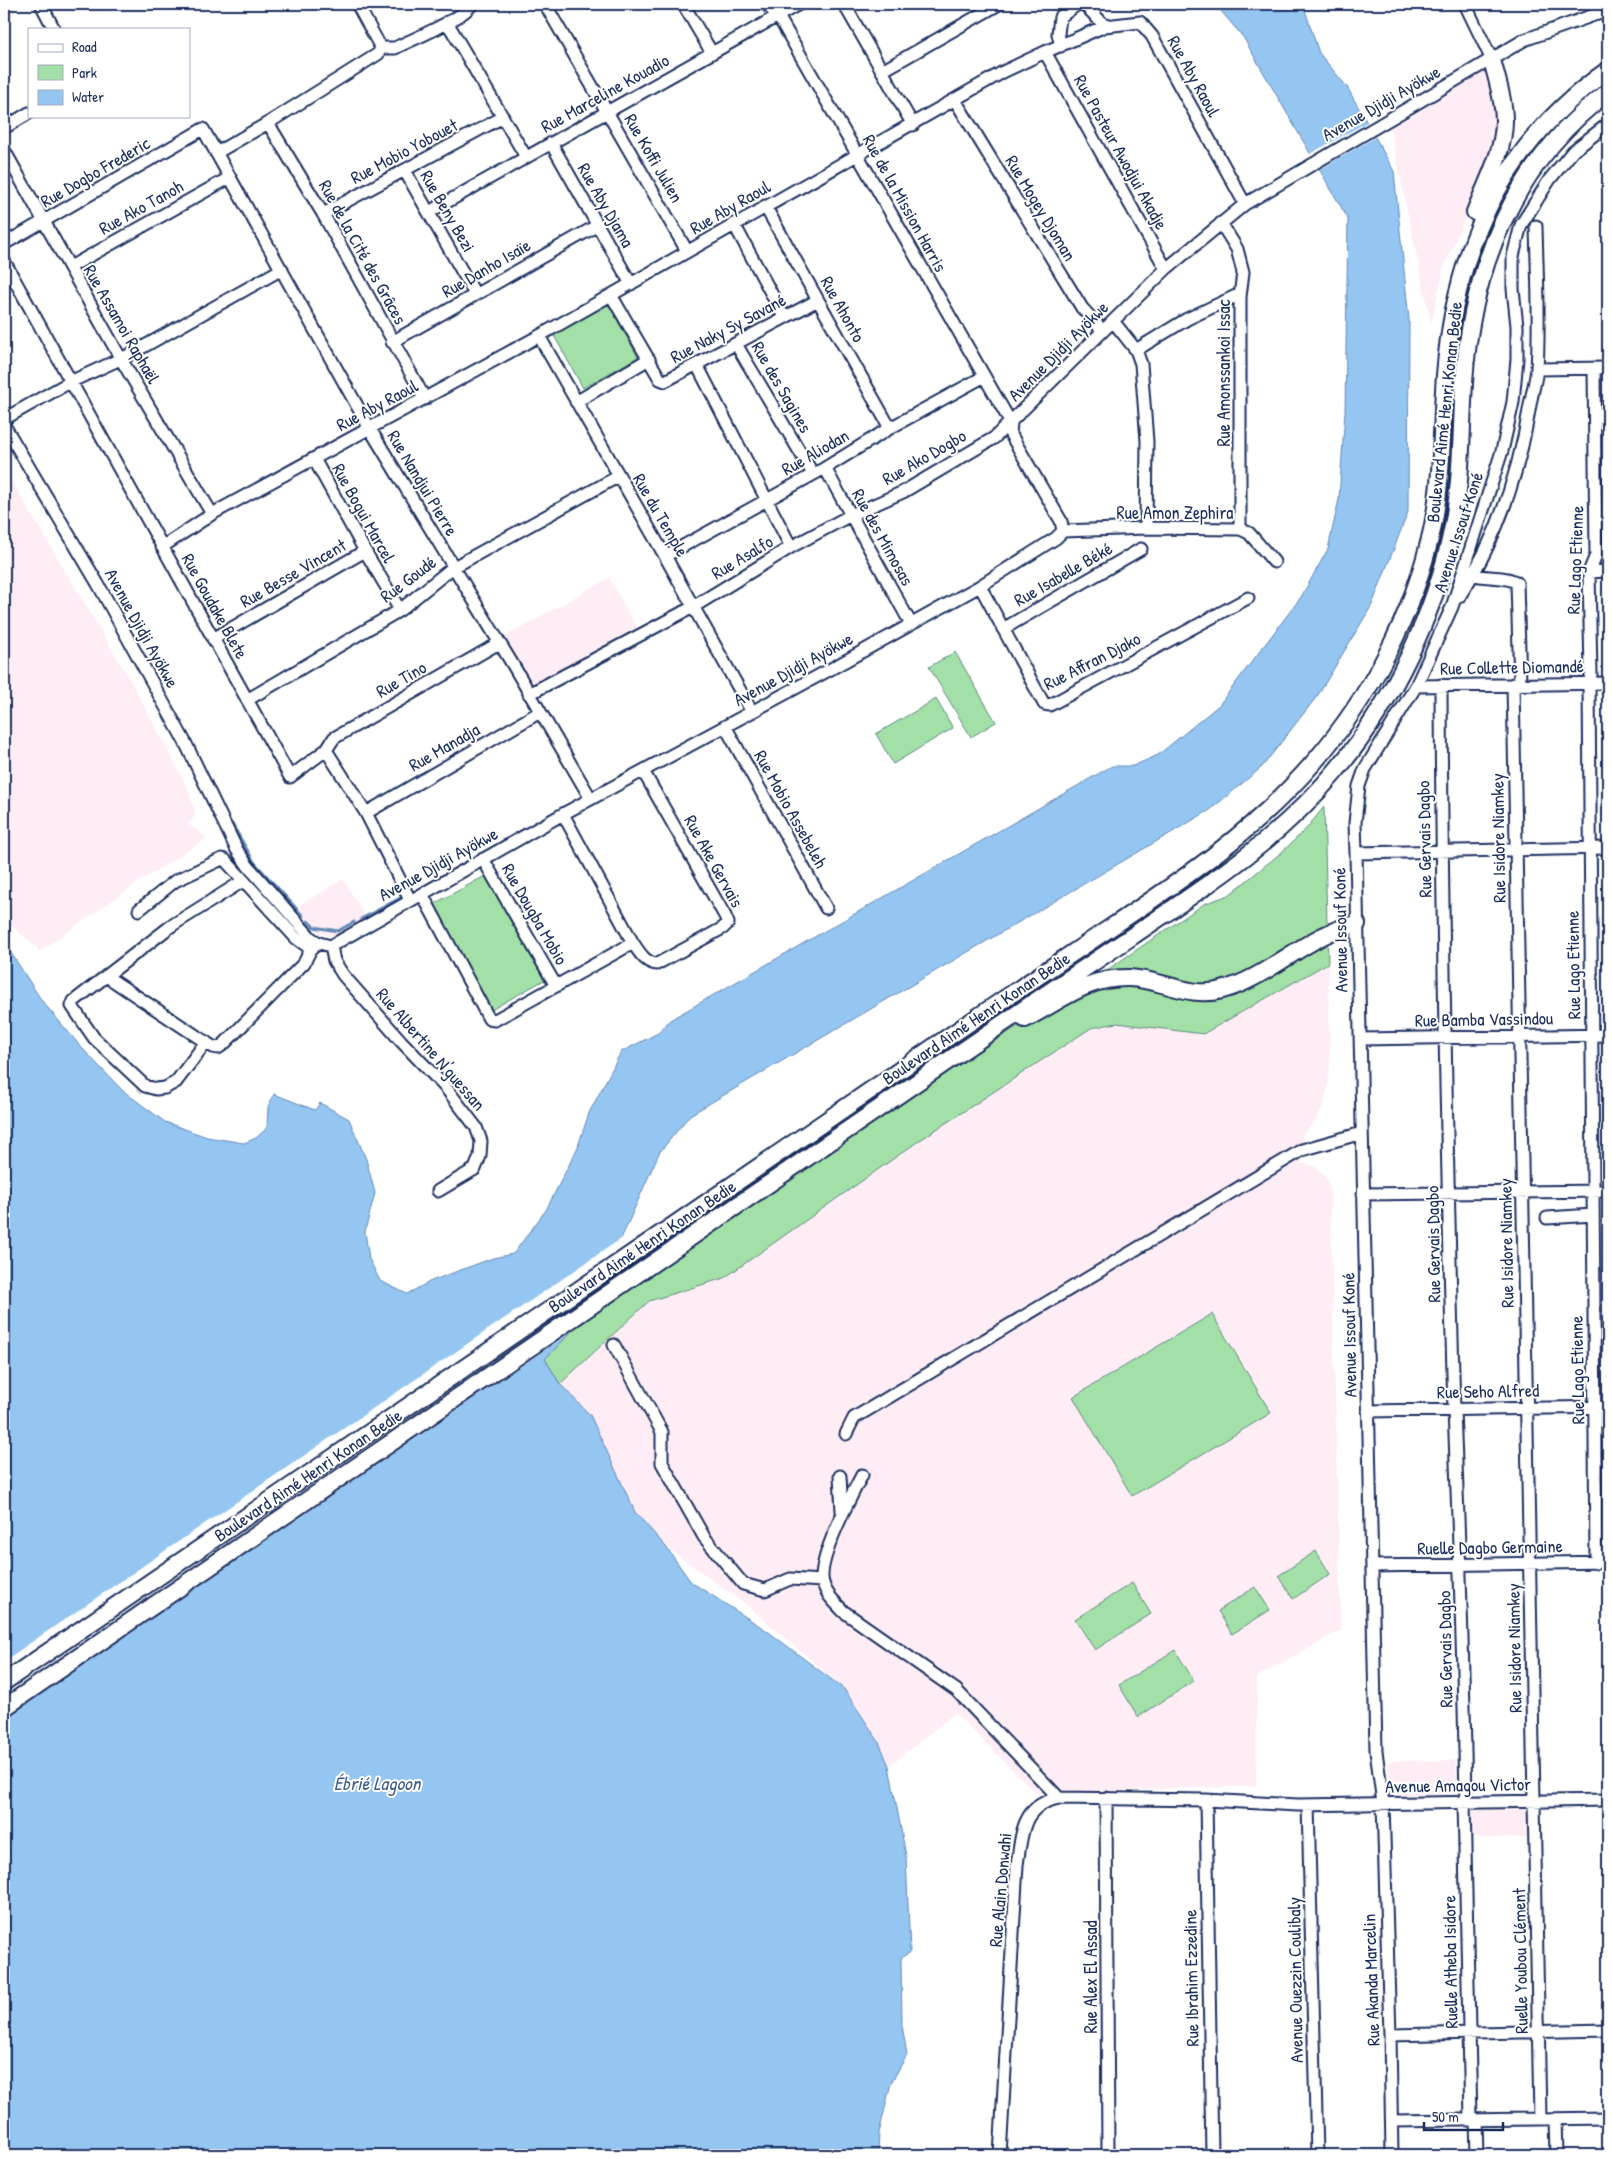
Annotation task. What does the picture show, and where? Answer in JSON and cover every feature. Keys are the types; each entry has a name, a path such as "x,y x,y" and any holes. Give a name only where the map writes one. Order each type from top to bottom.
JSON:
{"highway":[{"path":"1471,246 1469,225 1493,169 1504,122 1501,96 1492,60"},
{"name":"Boulevard Aimé Henri Konan Bedie","path":"4,1682 1214,856 1279,800 1334,738 1367,690 1383,662 1414,593 1433,526 1439,489 1449,335 1461,272 1480,222 1495,194 1536,136 1581,90 1608,70"},
{"name":"Boulevard Aimé Henri Konan Bedie","path":"4,1708 1251,854 1314,797 1352,752 1385,704 1432,600 1452,531 1463,441 1464,383 1468,337 1480,278 1498,230 1528,176 1569,126 1608,92"},
{"path":"958,1054 1046,1008 1077,988 1093,982 1129,978 1164,984 1193,992 1221,990 1239,984 1333,930 1357,924"}],"street":[{"path":"357,4 381,48"},
{"path":"381,48 395,48 469,9 472,4"},
{"name":"Rue Koffi Julien","path":"545,4 687,252"},
{"path":"683,4 712,53"},
{"name":"Rue de la Mission Harris","path":"766,4 778,16 1010,422"},
{"name":"Rue Marceline Kouadio","path":"429,212 799,4"},
{"path":"844,4 913,125"},
{"path":"882,71 999,4"},
{"path":"1061,46 1058,34 1060,17 1078,4"},
{"path":"1084,4 1105,26"},
{"path":"1465,4 1492,60"},
{"path":"44,5 54,28"},
{"name":"Avenue Djidji Ayökwe","path":"4,425 135,650 185,742 237,850 311,938 315,946 331,946 563,814 980,586 1056,538 1062,531 1061,521 1014,442 1010,433 1010,422 1166,269 1245,204 1386,120 1524,40 1608,10"},
{"path":"446,22 526,157"},
{"name":"Rue Aby Raoul","path":"162,547 212,514 539,336 765,206 955,100 1045,52 1105,26 1140,22 1152,36 1245,204"},
{"path":"216,153 268,123 378,54 381,48"},
{"name":"Rue Pasteur Awodjui Akadje","path":"1045,52 1166,269"},
{"name":"Rue Mogey Djoman","path":"955,100 1082,308 1102,331"},
{"path":"4,128 28,114"},
{"name":"Rue Mobio Yobouet","path":"323,214 503,117"},
{"name":"Rue de la Cité des Grâces","path":"268,123 323,214 425,399"},
{"name":"Avenue Issouf Koné","path":"1383,1803 1376,1751 1355,823 1359,786 1366,769 1416,686 1452,607 1502,452 1513,402 1517,359 1513,256 1521,225 1550,179 1573,151 1608,124"},
{"name":"Rue Nandjui Pierre","path":"203,129 370,429 591,799"},
{"name":"Rue Dogbo Frederic","path":"4,244 203,129"},
{"name":"Rue Aby Djama","path":"551,143 631,284"},
{"name":"Rue Assamoi Raphaël","path":"4,150 121,359 212,514"},
{"name":"Rue Beny Bezi","path":"405,171 476,294"},
{"name":"Rue Ako Tanoh","path":"70,267 229,178"},
{"name":"Rue Ahonto","path":"765,206 890,428"},
{"name":"Rue Amonssankoi Issac","path":"1221,223 1237,249 1243,272 1240,294 1240,530"},
{"name":"Rue Danho Isaïe","path":"392,342 598,224"},
{"path":"734,224 784,318"},
{"path":"1452,607 1474,575 1502,516 1527,422 1537,369 1538,293 1536,226"},
{"name":"Rue Goudake Blete","path":"4,261 290,777 326,750"},
{"path":"4,419 70,382 121,359 282,269"},
{"path":"1136,350 1187,319 1240,294"},
{"name":"Rue Naky Sy Savané","path":"611,295 662,381 666,381 697,365 818,300"},
{"path":"1113,320 1136,350 1141,364 1145,395 1147,441 1146,528"},
{"name":"Rue du Temple","path":"539,336 752,712"},
{"name":"Rue des Sagines","path":"736,344 813,474"},
{"path":"576,402 649,359"},
{"name":"Rue Asalfo","path":"530,694 693,607 791,547 697,365"},
{"name":"Rue Lago Etienne","path":"1594,368 1596,555 1590,572 1591,675 1588,683 1595,1407 1602,1562"},
{"path":"1537,369 1608,368"},
{"name":"Rue Aliodan","path":"665,556 825,468 890,428 983,377"},
{"name":"Rue Ako Dogbo","path":"791,547 903,492 994,438 1010,422"},
{"name":"Rue Bogui Marcel","path":"314,458 365,552 400,610"},
{"name":"Rue des Mimosas","path":"825,468 911,624"},
{"name":"Rue Goudé","path":"247,700 400,610 452,568 619,476"},
{"name":"Rue Amon Zephira","path":"1062,531 1146,528 1240,530 1249,532 1274,562"},
{"name":"Rue Isabelle Béké","path":"1003,629 1141,549"},
{"name":"Rue Besse Vincent","path":"213,639 365,552"},
{"path":"1590,572 1608,572"},
{"name":"Rue Isidore Niamkey","path":"1474,575 1485,578 1510,579 1516,583 1516,850 1534,1801"},
{"name":"Rue Affran Djako","path":"980,586 1044,704 1050,705 1248,598"},
{"name":"Rue Tino","path":"326,750 334,738 498,643"},
{"name":"Rue Collette Diomandé","path":"1416,686 1608,683"},
{"name":"Rue Gervais Dagbo","path":"1441,685 1442,852 1449,1193 1454,1409 1461,1565 1465,1802"},
{"name":"Rue Manadja","path":"366,813 540,712"},
{"name":"Rue Mobio Assebeleh","path":"725,726 826,908"},
{"path":"326,750 366,813 410,900"},
{"name":"Rue Ake Gervais","path":"563,814 633,943 644,959 651,964 657,964 728,924 643,771"},
{"path":"1356,854 1608,848"},
{"path":"106,976 218,1048 304,964 315,946 296,938 225,860 218,860 175,881 139,910"},
{"name":"Rue Dougba Mobio","path":"483,860 556,986"},
{"path":"206,1042 176,1082 165,1088 156,1089 145,1086 94,1038 72,1006 74,1001 171,926 243,881"},
{"path":"422,894 489,1019 495,1020 500,1018 633,943"},
{"name":"Rue Albertine N'guessan","path":"331,946 334,961 343,974 401,1041 446,1088 476,1127 481,1141 480,1156 476,1169 438,1191"},
{"name":"Rue Bamba Vassindou","path":"1360,1039 1608,1035"},
{"path":"846,1434 854,1418 1302,1150 1362,1133"},
{"path":"1363,1194 1608,1190"},
{"path":"1547,1218 1593,1216"},
{"path":"614,1345 662,1432 662,1463 704,1536 743,1584 765,1590 790,1580 822,1581"},
{"name":"Rue Seho Alfred","path":"1368,1411 1608,1407"},
{"path":"862,1475 842,1513 822,1571 822,1581 828,1595 843,1611 956,1690 1059,1798"},
{"path":"840,1476 842,1513"},
{"name":"Ruelle Dagbo Germaine","path":"1372,1566 1602,1562"},
{"name":"Rue Alain Donwahi","path":"1000,2155 1013,1920 1022,1829 1028,1815 1041,1804 1059,1798 1206,1800 1303,1805"},
{"name":"Rue Alex El Assad","path":"1106,1798 1108,2155"},
{"name":"Rue Ibrahim Ezzedine","path":"1206,1800 1212,2155"},
{"name":"Avenue Amagou Victor","path":"1303,1805 1608,1800"},
{"name":"Ruelle Youbou Clément","path":"1534,1801 1540,2032 1540,2119"},
{"name":"Ruelle Atheba Isidore","path":"1465,1802 1469,2034 1477,2155"},
{"name":"Rue Akanda Marcelin","path":"1383,1803 1392,2155"},
{"name":"Avenue Ouezzin Coulibaly","path":"1303,1805 1317,2155"},
{"path":"1390,2035 1608,2030"},
{"path":"1392,2121 1608,2118"},
{"path":"1556,2119 1557,2155"}],"shaded area":[{"path":"1490,68 1496,97 1496,139 1477,190 1444,267 1431,324 1390,128"},
{"path":"4,468 133,685 188,789 196,815 188,824 207,838 142,880 40,951 4,919"},
{"path":"609,578 637,628 532,687 504,637"},
{"path":"343,879 366,918 334,937 319,933 298,906"},
{"path":"1328,963 1330,1064 1328,1087 1323,1106 1314,1124 1303,1133 1302,1163 1314,1166 1322,1173 1328,1181 1330,1193 1341,1630 1257,1677 1256,1786 1036,1793 955,1713 889,1766 879,1742 844,1689 749,1607 666,1547 635,1512 622,1486 560,1384 649,1301 724,1278 920,1140 1091,1028 1117,1023 1203,1034"},
{"path":"1456,1760 1457,1794 1388,1795 1388,1761"},
{"path":"1531,1807 1531,1838 1472,1838 1471,1808"}],"green space":[{"path":"607,302 638,357 583,388 552,332"},
{"path":"955,652 996,722 971,737 929,667"},
{"path":"936,699 953,728 893,764 876,734"},
{"path":"1324,807 1328,963 1203,1034 1117,1023 1091,1028 920,1140 724,1278 649,1301 560,1384 545,1359 574,1329 963,1061 1110,968 1204,904 1229,895 1282,852 1306,829"},
{"path":"485,876 544,980 491,1010 432,905"},
{"path":"1212,1314 1271,1413 1132,1496 1073,1397"},
{"path":"1316,1551 1330,1574 1293,1599 1278,1576"},
{"path":"1132,1583 1151,1614 1095,1650 1075,1619"},
{"path":"1255,1587 1270,1610 1232,1634 1218,1611"},
{"path":"1175,1650 1194,1681 1138,1717 1119,1685"}],"water":[{"name":"Ébrié Lagoon","path":"1215,4 1303,4 1319,53 1347,87 1394,171 1409,320 1408,512 1372,605 1318,695 1262,767 1210,810 690,1115 659,1153 621,1239 616,1243 569,1334 545,1359 560,1384 590,1415 635,1512 666,1547 691,1582 766,1630 844,1689 879,1742 889,1766 906,1856 910,1952 901,1958 902,2025 907,2055 891,2083 879,2133 878,2155 4,2155 4,942 42,1001 81,1047 122,1090 165,1122 207,1137 244,1143 256,1138 267,1128 268,1107 274,1094 315,1110 320,1103 349,1119 366,1159 375,1193 365,1231 369,1259 380,1281 407,1294 431,1281 493,1258 513,1254 546,1210 577,1149 589,1113 621,1052 658,1033 670,1020 1112,766 1133,766 1158,755 1219,705 1301,597 1328,549 1339,499 1345,411 1348,219 1243,37"}],"pier":[{"path":"1369,121 1377,136 1317,171 1308,155"},
{"path":"625,1236 618,1244 575,1329 4,1720 4,1661"}],"waterway":[{"path":"232,824 254,862 303,916"},
{"path":"361,919 402,897"},
{"path":"308,921 314,927 338,931 354,922"}]}
